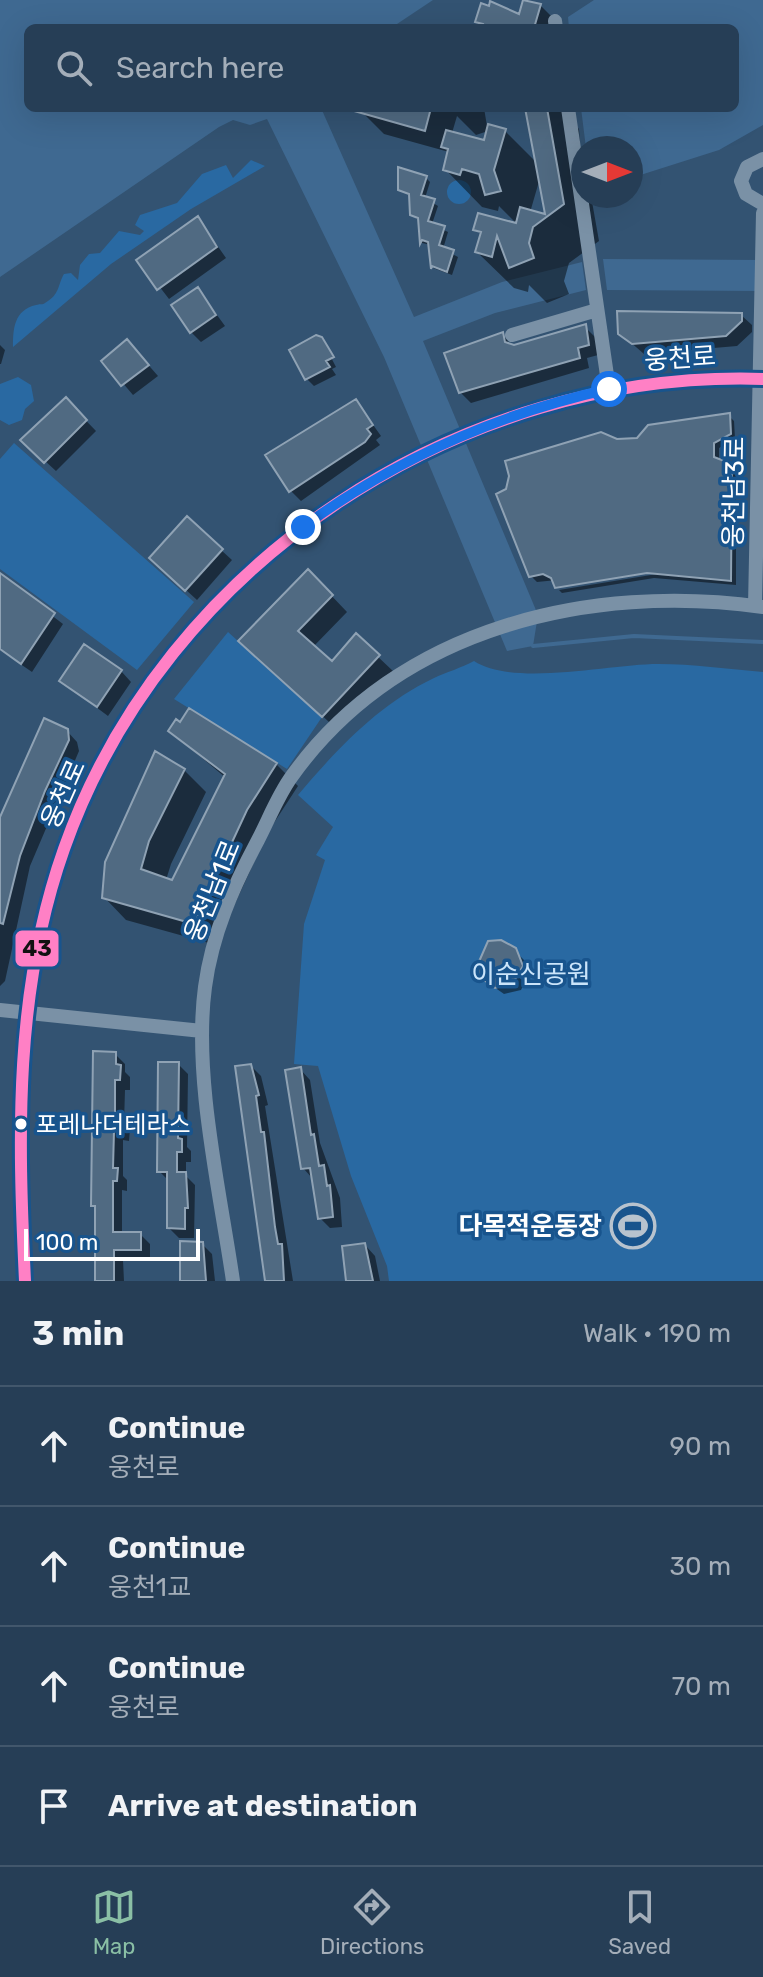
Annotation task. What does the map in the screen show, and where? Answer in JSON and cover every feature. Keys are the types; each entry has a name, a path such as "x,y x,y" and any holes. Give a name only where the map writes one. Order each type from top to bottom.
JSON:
{"street":[{"path":"569,112 609,389"},
{"path":"763,159 747,167 741,181 746,194 763,204"},
{"name":"웅천남3로","path":"759,606 763,213"},
{"path":"512,335 597,310"},
{"name":"웅천로","path":"25,1281 21,1116 26,1013 43,923 64,849 112,745 152,681 208,614 279,545 331,506 414,459 502,418 609,389 673,381 762,379"},
{"name":"웅천남1로","path":"233,1281 212,1139 202,1031 205,989 217,929 242,870 290,778 340,721 370,695 442,652 492,628 538,615 631,600 759,606"},
{"path":"0,1010 202,1031"}],"green space":[{"path":"251,160 265,166 191,209 111,264 13,347 14,327 23,311 52,298 64,274 71,273 78,280 80,265 89,254 100,253 119,231 140,235 144,231 135,225 140,215 177,203 202,174 226,165 233,178"},
{"path":"459,180 468,183 471,192 468,201 459,204 450,201 447,192 450,183"},
{"path":"18,377 31,385 34,401 25,409 22,420 9,425 0,420 0,384"},
{"path":"14,443 194,602 137,670 0,569 0,459"},
{"path":"228,632 322,717 287,769 174,699"},
{"name":"이순신공원","path":"474,661 491,669 537,673 658,664 763,672 763,1281 389,1281 387,1266 351,1176 318,1066 294,1064 304,924 325,860 316,855 333,827 298,795 377,714 434,678"}],"shaded area":[{"path":"0,0 433,0 397,24 24,24 24,112 323,112 414,317 502,282 582,262 586,290 495,313 423,341 538,615 533,646 507,651 384,357 267,119 250,125 233,120 219,127 0,277"},
{"path":"594,0 763,0 763,125 719,150 643,174 643,136 584,136 582,112 739,112 739,24 569,24 568,17"},
{"path":"603,259 763,260 763,291 607,290"}],"building":[{"path":"523,0 541,4 535,24 475,22 481,3 489,6 490,1 519,14"},
{"path":"358,112 430,112 425,131"},
{"path":"526,112 548,112 564,204 533,227 529,243 534,258 509,268 497,236 492,257 475,252 481,232 473,230 478,213 516,223 520,207 545,214"},
{"path":"488,124 506,129 494,170 501,191 485,195 479,174 462,169 460,175 443,170 448,149 441,147 446,130 484,140"},
{"path":"398,167 427,176 421,195 435,199 428,221 445,226 439,245 454,250 447,272 432,266 431,269 428,242 422,240 420,244 418,218 410,215 409,194 398,190"},
{"path":"198,216 217,247 157,290 136,260"},
{"path":"198,287 216,315 190,333 171,305"},
{"path":"617,311 742,313 742,321 726,336 632,344 618,334"},
{"path":"586,324 589,345 578,348 580,358 459,393 444,353 503,332 505,342 514,345"},
{"path":"316,335 322,337 334,357 326,361 330,367 305,380 289,350"},
{"path":"127,339 149,365 121,386 101,361"},
{"path":"66,397 87,420 44,463 20,440"},
{"path":"356,399 373,425 367,429 371,434 365,442 289,492 265,455"},
{"path":"730,413 731,434 714,443 714,457 732,464 731,581 647,573 555,588 551,578 543,574 529,577 496,494 506,489 509,476 505,461 601,432 617,439 637,438 648,425"},
{"path":"187,516 223,549 185,591 149,558"},
{"path":"308,569 333,595 298,631 332,661 356,633 380,655 322,717 238,641"},
{"path":"0,573 55,613 21,664 0,649"},
{"path":"84,644 122,670 97,707 59,681"},
{"path":"189,708 277,763 247,810 194,924 102,898 105,862 155,751 185,769 149,841 141,869 172,880 225,774 168,731 176,719 180,722"},
{"path":"44,718 68,729 69,740 20,856 3,924 0,923 0,817"},
{"path":"501,940 516,948 523,966 513,983 495,988 474,973 488,941"},
{"path":"93,1051 116,1052 116,1064 121,1065 120,1080 115,1080 115,1116 120,1116 120,1131 114,1131 113,1168 118,1168 117,1181 113,1181 113,1232 141,1232 141,1250 114,1250 114,1281 95,1281 95,1206 91,1206"},
{"path":"158,1062 179,1062 178,1138 182,1139 182,1152 177,1152 177,1172 186,1172 188,1208 185,1208 185,1229 167,1228 167,1172 157,1172"},
{"path":"251,1064 259,1095 256,1096 261,1132 264,1132 275,1227 278,1244 282,1244 284,1281 265,1281 235,1066"},
{"path":"301,1067 311,1135 314,1134 319,1166 324,1165 327,1186 330,1185 333,1217 318,1219 310,1168 301,1169 285,1070"},
{"path":"180,1241 203,1242 206,1281 180,1281"},
{"path":"365,1243 373,1281 346,1281 342,1246"}],"waterway":[{"path":"533,646 634,636 763,642"}],"transit line":[{"name":"43","path":"25,1281 21,1172 23,1063 36,955 48,902 64,849 111,746 173,653 250,572 338,503 436,448 541,408 650,385 763,379"}],"place":[{"name":"포레나더테라스","path":"21,1124"},
{"name":"다목적운동장","path":"633,1226"}],"route":[{"path":"303,527 360,488 464,435 502,418 609,389"}]}
